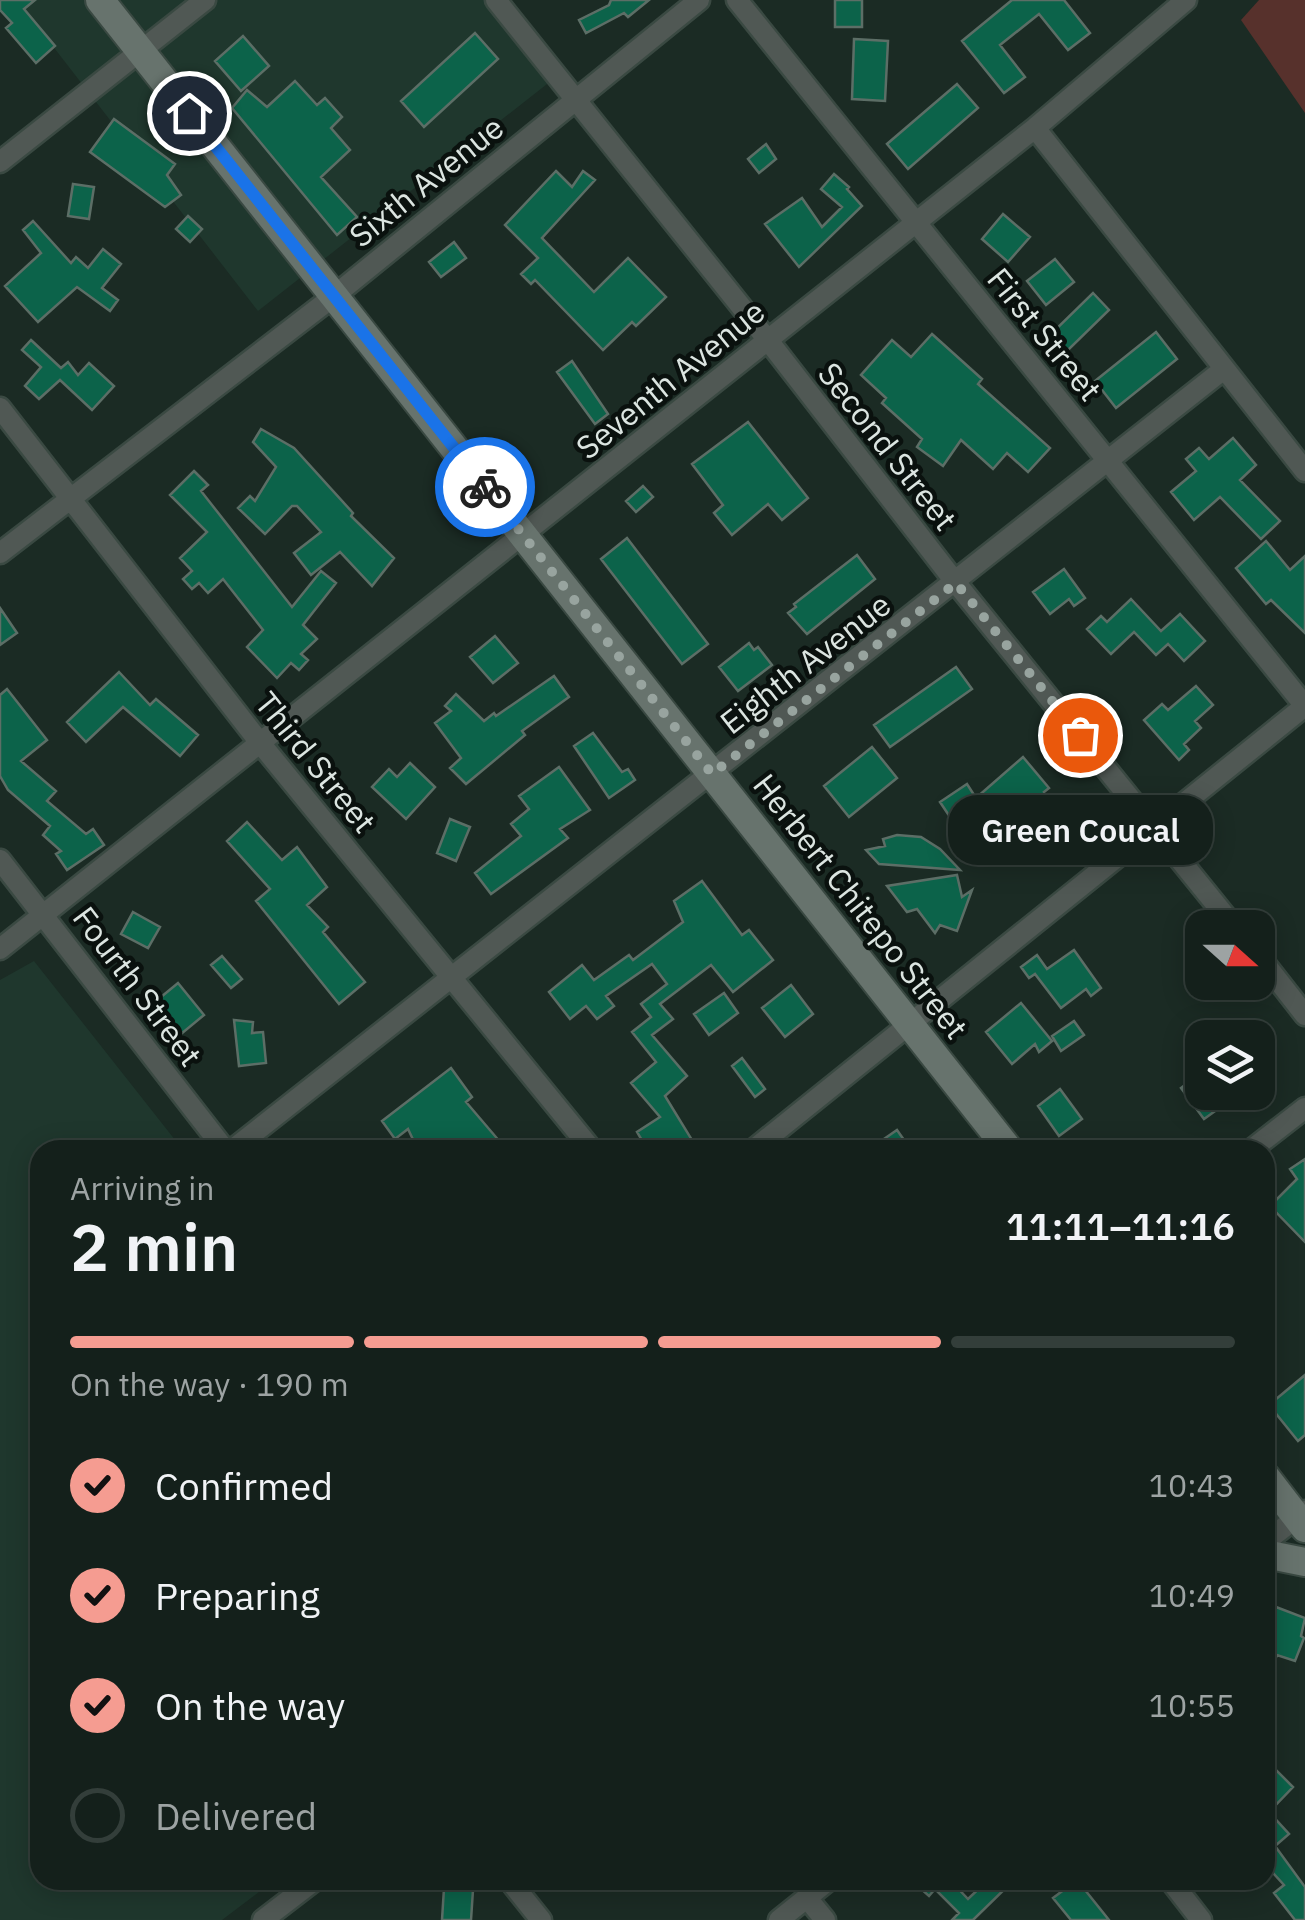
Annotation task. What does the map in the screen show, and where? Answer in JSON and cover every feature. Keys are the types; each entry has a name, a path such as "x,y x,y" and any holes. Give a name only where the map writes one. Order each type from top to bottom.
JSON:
{"main road":[{"name":"Herbert Chitepo Street","path":"100,0 1002,1140"},
{"path":"1275,1488 1302,1519"},
{"path":"1275,1556 1305,1562"}],"street":[{"path":"0,162 205,0"},
{"name":"Second Street","path":"496,0 768,339 956,583 1221,910"},
{"name":"Sixth Avenue","path":"0,552 334,296 699,0"},
{"name":"First Street","path":"737,0 1305,706"},
{"name":"Seventh Avenue","path":"0,949 1034,128 1186,0"},
{"path":"1034,128 1305,471"},
{"name":"Eighth Avenue","path":"241,1140 956,583 1224,368"},
{"name":"Third Street","path":"0,408 261,744 584,1140"},
{"path":"766,1140 1305,706"},
{"name":"Fourth Street","path":"0,860 220,1140"},
{"path":"1275,977 1305,1015"},
{"path":"1263,1140 1305,1108"},
{"path":"1275,1536 1302,1519"},
{"path":"263,1920 302,1890"},
{"path":"517,1890 541,1920"},
{"path":"779,1920 817,1890"},
{"path":"1178,1890 1201,1920"},
{"path":"807,1898 825,1920"}],"shaded area":[{"path":"17,0 494,0 556,77 258,311"},
{"path":"1259,0 1305,0 1305,113 1241,20"},
{"path":"34,961 175,1140 30,1140 30,1890 262,1890 222,1920 0,1920 0,980"}],"building":[{"path":"0,0 35,0 24,9 55,46 36,63 6,28 12,23 0,10"},
{"path":"611,0 649,0 628,17 624,13 586,33 579,20 609,5"},
{"path":"835,0 862,0 862,27 835,27"},
{"path":"1012,0 1064,0 1090,33 1068,50 1039,14 1000,45 1025,77 1004,93 962,41"},
{"path":"475,33 498,59 424,127 401,101"},
{"path":"243,36 269,66 241,91 215,61"},
{"path":"854,39 888,41 885,101 852,99"},
{"path":"295,81 317,105 325,98 342,117 331,128 350,150 321,177 357,217 337,235 232,108 247,90 267,107"},
{"path":"957,84 978,108 908,169 887,144"},
{"path":"114,119 175,164 167,175 181,195 165,207 90,152"},
{"path":"766,144 776,159 759,173 748,159"},
{"path":"556,171 572,187 583,171 595,180 542,238 594,292 628,258 666,297 603,350 535,280 531,284 521,274 538,258 505,225"},
{"path":"834,174 862,206 799,267 765,224 802,198 822,227 842,207 821,189"},
{"path":"73,184 94,187 89,219 68,216"},
{"path":"1003,214 1030,237 1008,262 982,239"},
{"path":"188,216 202,229 190,242 176,229"},
{"path":"33,221 71,263 76,257 88,268 103,249 121,264 102,288 118,300 110,311 77,287 38,322 5,286 41,253 23,230"},
{"path":"454,242 466,258 441,277 429,262"},
{"path":"1055,259 1074,282 1046,305 1027,281"},
{"path":"1093,293 1109,310 1066,352 1050,335"},
{"path":"1156,332 1177,359 1116,408 1095,381"},
{"path":"932,334 982,379 978,384 1050,448 1028,472 1007,453 993,469 961,440 943,466 917,447 922,439 882,403 886,398 861,375 892,340 911,357"},
{"path":"31,340 61,368 68,362 78,375 89,363 114,386 92,410 60,380 39,399 25,386 41,367 22,350"},
{"path":"572,361 608,414 595,424 557,372"},
{"path":"748,422 808,498 782,520 768,504 732,535 714,513 723,505 692,464"},
{"path":"261,429 294,448 353,513 351,516 394,558 372,586 340,552 311,575 294,553 321,532 297,506 292,506 265,534 238,508 250,496 255,501 276,467 253,442"},
{"path":"1233,438 1256,465 1240,480 1280,521 1261,539 1220,497 1194,520 1171,492 1196,471 1186,459 1199,448 1209,459"},
{"path":"194,471 208,485 201,491 292,607 321,571 336,583 303,625 317,639 301,654 308,660 299,670 291,663 277,678 247,647 263,630 223,579 208,593 199,583 192,589 183,579 192,571 180,558 207,532 170,495"},
{"path":"643,486 653,497 636,512 626,501"},
{"path":"627,538 708,644 682,664 601,559"},
{"path":"1266,541 1290,570 1305,556 1305,633 1271,600 1266,604 1236,568"},
{"path":"857,555 875,579 807,634 788,613 796,607 794,604"},
{"path":"1064,569 1085,598 1074,606 1069,599 1050,614 1033,592"},
{"path":"1131,599 1161,631 1180,614 1205,641 1184,661 1168,644 1156,655 1134,632 1111,654 1087,629 1101,616 1107,622"},
{"path":"0,608 17,633 0,645"},
{"path":"495,636 518,663 493,683 470,657"},
{"path":"749,643 754,650 758,647 772,665 738,691 719,667"},
{"path":"956,667 972,689 890,747 874,725"},
{"path":"119,672 150,705 156,699 198,735 180,756 123,707 86,742 67,722"},
{"path":"554,676 569,697 522,731 525,735 466,784 450,768 461,758 435,723 451,711 445,706 456,694 484,721"},
{"path":"1196,686 1213,705 1195,721 1201,728 1184,744 1189,750 1179,760 1144,720 1162,704 1168,710"},
{"path":"7,689 47,740 21,761 56,791 47,801 86,834 93,829 104,845 67,870 56,854 61,851 43,835 50,826 8,790 0,776 0,695"},
{"path":"593,733 622,772 628,769 635,780 609,798 574,746"},
{"path":"872,747 897,778 849,817 824,786"},
{"path":"1023,757 1049,788 1044,792 1069,824 1050,838 1056,845 1040,858 1019,832 1031,822 1008,796 1002,802 999,797 956,826 940,802 967,784 976,798"},
{"path":"410,763 435,787 406,819 372,787 389,769 397,777"},
{"path":"559,767 590,810 560,829 568,838 491,894 475,873 521,836 511,824 529,809 519,796"},
{"path":"450,819 470,827 456,861 437,853"},
{"path":"247,822 282,860 297,847 327,887 307,905 328,927 323,932 365,982 339,1004 256,901 270,889 227,841"},
{"path":"897,835 921,837 940,849 960,870 879,864 866,850 885,846 883,839"},
{"path":"957,875 962,897 972,890 957,931 940,925 935,933 917,909 907,912 887,886"},
{"path":"702,881 742,935 749,930 773,960 733,992 711,965 660,1004 673,1019 652,1035 687,1076 665,1096 692,1140 642,1140 637,1132 660,1117 631,1083 656,1062 632,1032 651,1017 641,1004 667,984 652,964 606,996 614,1006 597,1019 586,1006 570,1019 549,992 582,965 594,980 629,955 633,960 683,922 674,901"},
{"path":"133,912 160,927 148,948 121,934"},
{"path":"1074,950 1101,988 1091,996 1086,989 1061,1008 1035,974 1029,978 1021,967 1037,955 1047,969"},
{"path":"222,956 242,979 231,988 211,965"},
{"path":"178,983 204,1015 181,1034 155,1002"},
{"path":"791,985 813,1014 785,1037 762,1008"},
{"path":"724,993 738,1013 709,1035 694,1014"},
{"path":"1021,1003 1052,1041 1039,1052 1035,1044 1012,1064 986,1032"},
{"path":"234,1020 253,1022 252,1033 263,1032 266,1063 239,1066"},
{"path":"1074,1021 1084,1035 1061,1051 1052,1036"},
{"path":"742,1058 765,1089 755,1097 732,1066"},
{"path":"451,1068 472,1097 466,1102 498,1140 413,1140 408,1129 395,1139 382,1121"},
{"path":"1060,1089 1082,1119 1059,1136 1038,1106"},
{"path":"1197,1110 1217,1110 1204,1119"},
{"path":"897,1130 904,1140 882,1140"},
{"path":"1305,1159 1305,1242 1275,1211 1275,1201 1297,1179 1290,1169"},
{"path":"1305,1375 1305,1435 1298,1441 1275,1412 1275,1400"},
{"path":"1275,1610 1305,1618 1301,1636 1304,1638 1295,1661 1277,1655 1275,1660"},
{"path":"1275,1769 1293,1787 1275,1806"},
{"path":"1275,1819 1289,1834 1275,1846"},
{"path":"1275,1846 1305,1887 1305,1920 1295,1920 1274,1893 1284,1885 1275,1875"},
{"path":"444,1890 473,1890 471,1920 442,1920"},
{"path":"936,1890 959,1890 968,1899 977,1890 1004,1890 973,1920 952,1920 959,1913"},
{"path":"1064,1890 1085,1890 1109,1920 1071,1920 1053,1898"}],"way so far":[{"path":"485,487 712,774 956,583 1080,735"}],"place":[{"name":"Green Coucal","path":"1080,735"}],"route":[{"path":"189,113 485,487"}]}
